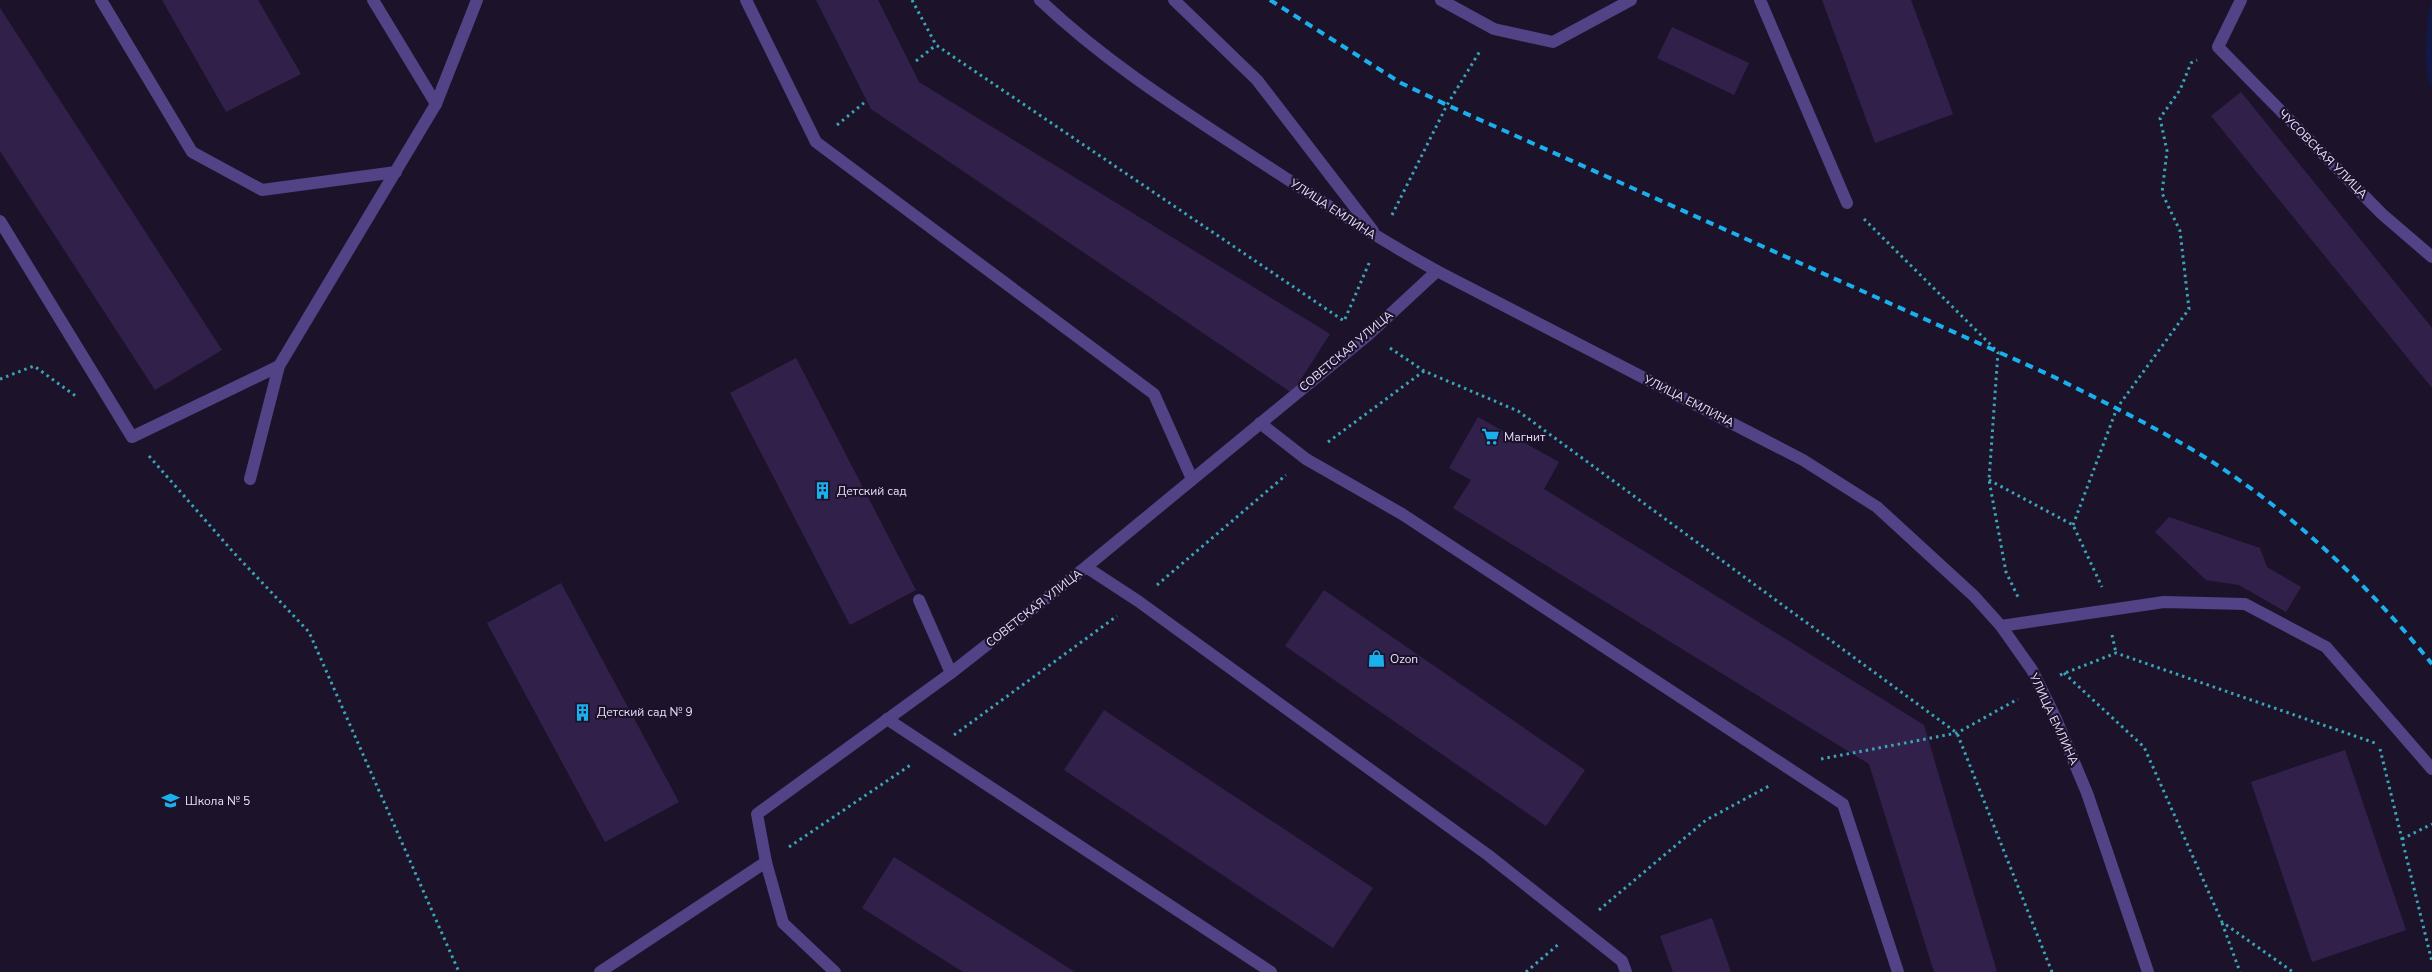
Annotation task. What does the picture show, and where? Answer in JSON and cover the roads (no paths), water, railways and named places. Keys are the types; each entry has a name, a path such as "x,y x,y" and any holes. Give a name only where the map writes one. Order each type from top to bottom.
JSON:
{"street":[{"path":"101,0 192,152 262,190 396,172"},
{"path":"374,0 436,104"},
{"path":"250,479 279,366 436,104 477,0"},
{"path":"746,0 816,142 1154,394 1192,479"},
{"name":"УЛИЦА ЕМЛИНА","path":"1040,0 1070,28 1134,80 1380,239 1437,271 1803,460 1877,507 1941,564 2001,626 2032,670 2087,793 2148,972"},
{"path":"1174,0 1257,80 1380,239"},
{"path":"1442,0 1494,29 1553,42 1631,0"},
{"path":"1760,0 1847,203"},
{"name":"ЧУСОВСКАЯ УЛИЦА","path":"2241,0 2218,47 2382,214 2432,257"},
{"path":"0,221 132,437 279,366"},
{"name":"СОВЕТСКАЯ УЛИЦА","path":"833,971 783,923 766,862 757,814 951,673 1086,567 1369,334 1437,271"},
{"path":"1260,423 1306,459 1402,514 1843,804 1898,972"},
{"path":"1086,567 1138,601 1488,855 1622,961 1626,972"},
{"path":"919,600 951,673"},
{"path":"2001,626 2164,602 2244,604 2326,647 2432,769"},
{"path":"887,719 1271,972"},
{"path":"600,972 766,862"}],"railway":[{"path":"1270,0 1401,83 2052,376 2176,440 2260,495 2322,546 2379,603 2432,664"}],"place":[{"name":"Магнит","path":"1490,437"},
{"name":"Детский сад","path":"823,491"},
{"name":"Ozon","path":"1376,659"},
{"name":"Детский сад № 9","path":"583,712"},
{"name":"Школа № 5","path":"171,801"}]}
